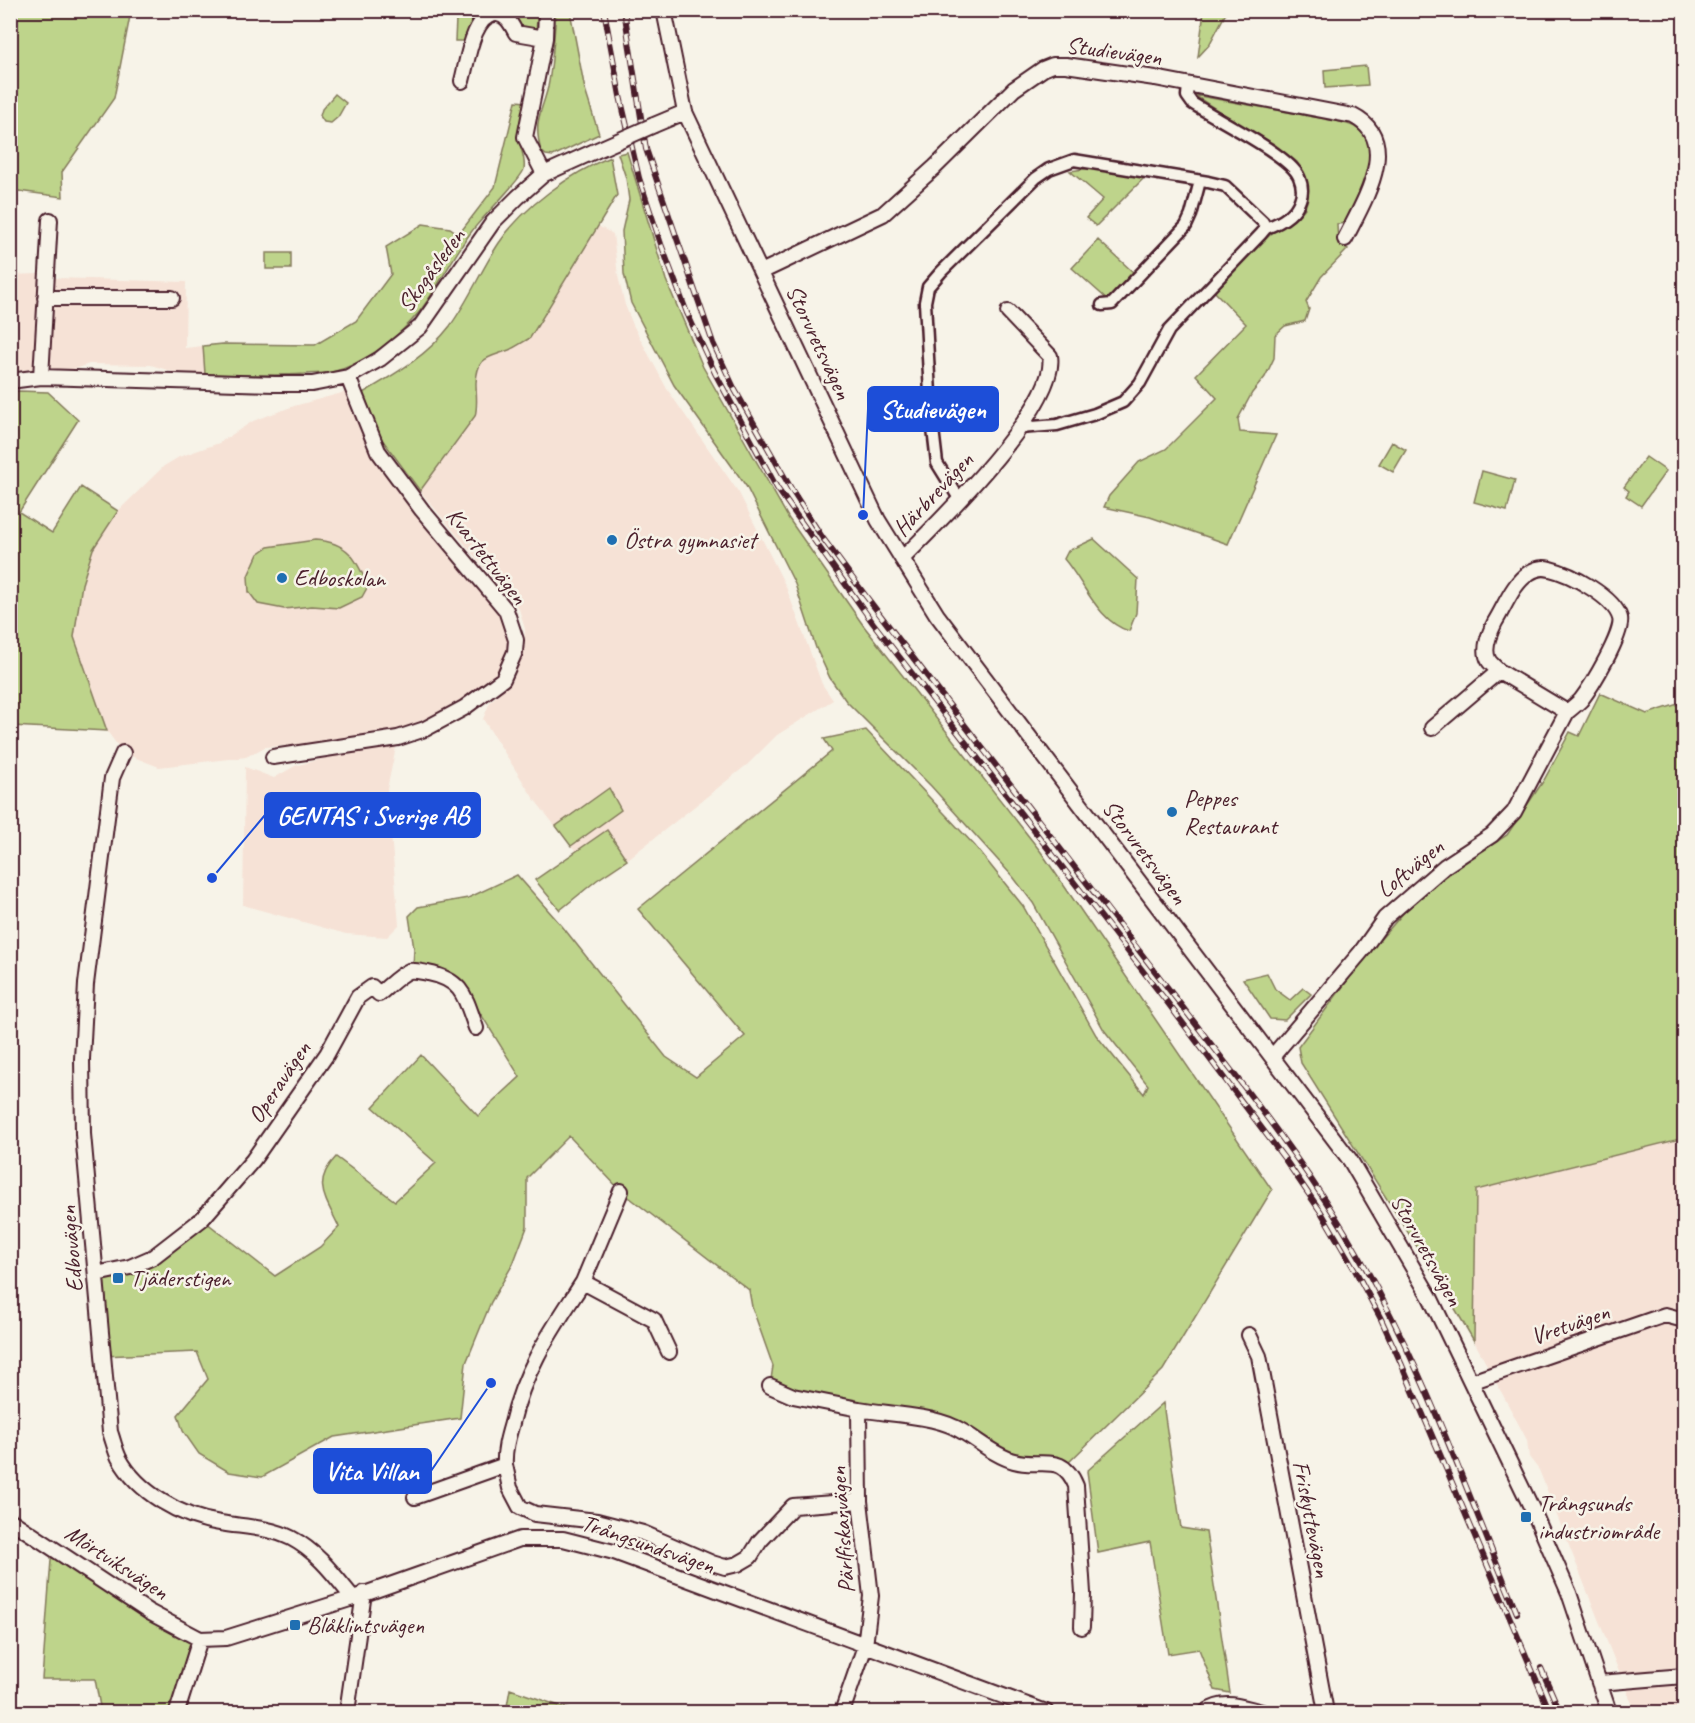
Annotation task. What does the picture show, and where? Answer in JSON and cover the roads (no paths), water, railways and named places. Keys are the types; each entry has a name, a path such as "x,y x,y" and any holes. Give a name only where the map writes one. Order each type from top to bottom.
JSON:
{"street":[{"path":"544,174 525,137 545,38 546,10"},
{"name":"Storvretsvägen","path":"664,10 685,112 878,520 937,615 1350,1160 1430,1297 1535,1515 1569,1593 1609,1713"},
{"path":"462,81 475,32 482,19 493,13 502,15 510,22 516,33 545,38"},
{"name":"Studievägen","path":"760,272 883,214 935,167 1014,89 1033,75 1053,65 1066,65 1188,85 1353,116 1362,121 1369,127 1376,142 1378,156 1374,180 1346,239"},
{"path":"1020,428 1057,425 1095,414 1123,402 1140,383 1169,330 1266,228 1279,223 1298,208 1303,194 1299,176 1291,166 1264,145 1192,103 1188,96 1188,85"},
{"name":"Skogåsleden","path":"10,381 41,378 178,381 206,384 312,384 348,377 380,359 420,327 494,222 544,174 685,112"},
{"path":"960,500 937,463 925,332 925,302 928,287 1023,191 1049,169 1074,160 1225,186 1263,222 1266,228"},
{"path":"1102,305 1112,304 1186,226 1200,181"},
{"path":"41,378 50,220"},
{"path":"45,298 172,298"},
{"name":"Härbrevägen","path":"902,560 974,485 1020,428 1045,388 1052,363 1050,356 1045,348 1008,312"},
{"name":"Kvartettvägen","path":"273,757 398,738 425,729 464,708 503,679 515,652 516,640 507,610 422,510 378,452 348,377"},
{"name":"Loftvägen","path":"1272,1057 1360,952 1385,918 1445,866 1492,835 1514,812 1567,712 1580,701 1598,674 1620,628 1620,619 1615,607 1606,598 1576,580 1549,568 1539,568 1529,573 1518,581 1491,629 1486,646 1489,661 1499,670"},
{"path":"1432,728 1499,670 1567,712"},
{"name":"Edbovägen","path":"123,753 112,778 86,984 82,1059 83,1134 110,1432 118,1456 127,1470 151,1494 183,1511 218,1523 270,1530 291,1538 314,1553 359,1596"},
{"name":"Operavägen","path":"96,1274 130,1267 153,1257 202,1219 253,1160 327,1054 358,997 372,987 380,994 408,972 417,970 437,975 455,983 467,1002 476,1028"},
{"path":"621,1191 584,1282 541,1345 518,1397 504,1453 510,1488 520,1508 535,1514 597,1521 643,1533 725,1567 738,1564 750,1557 760,1540 794,1506 860,1501"},
{"path":"584,1282 654,1320 669,1352"},
{"name":"Vretvägen","path":"1471,1382 1665,1315 1684,1320"},
{"name":"Friskyttevägen","path":"1249,1335 1258,1356 1326,1713"},
{"path":"770,1386 793,1396 859,1410 941,1422 955,1427 1014,1462 1057,1464 1064,1467 1072,1475 1076,1486 1083,1593 1082,1627"},
{"name":"Pärlfiskarvägen","path":"842,1713 865,1646 871,1596 860,1501 859,1410"},
{"path":"415,1497 506,1465"},
{"name":"Mörtviksvägen","path":"10,1520 149,1612 200,1639"},
{"name":"Trångsundsvägen","path":"200,1639 226,1638 359,1596 520,1539 563,1539 614,1552 1046,1713"},
{"path":"347,1713 359,1596"},
{"path":"177,1713 200,1639"},
{"path":"1599,1683 1684,1677"},
{"path":"1206,1713 1217,1705 1234,1705 1262,1713"}],"railway":[{"path":"604,10 620,96 639,178 661,244 687,313 715,373 777,488 873,623 1167,1002 1284,1158 1321,1212 1381,1319 1550,1712"},
{"path":"624,10 646,149 713,343 735,390 793,492 822,537 1237,1077 1321,1194 1367,1270 1415,1366 1517,1613"},
{"path":"1541,1668 1560,1712"}],"place":[{"name":"Studievägen","path":"863,515"},
{"name":"Östra gymnasiet","path":"612,540"},
{"name":"Edboskolan","path":"282,578"},
{"name":"Peppes Restaurant","path":"1172,812"},
{"name":"GENTAS i Sverige AB","path":"212,878"},
{"name":"Tjäderstigen","path":"118,1278"},
{"name":"Vita Villan","path":"491,1383"},
{"name":"Trångsunds industriområde","path":"1526,1517"},
{"name":"Blåklintsvägen","path":"295,1625"}]}
